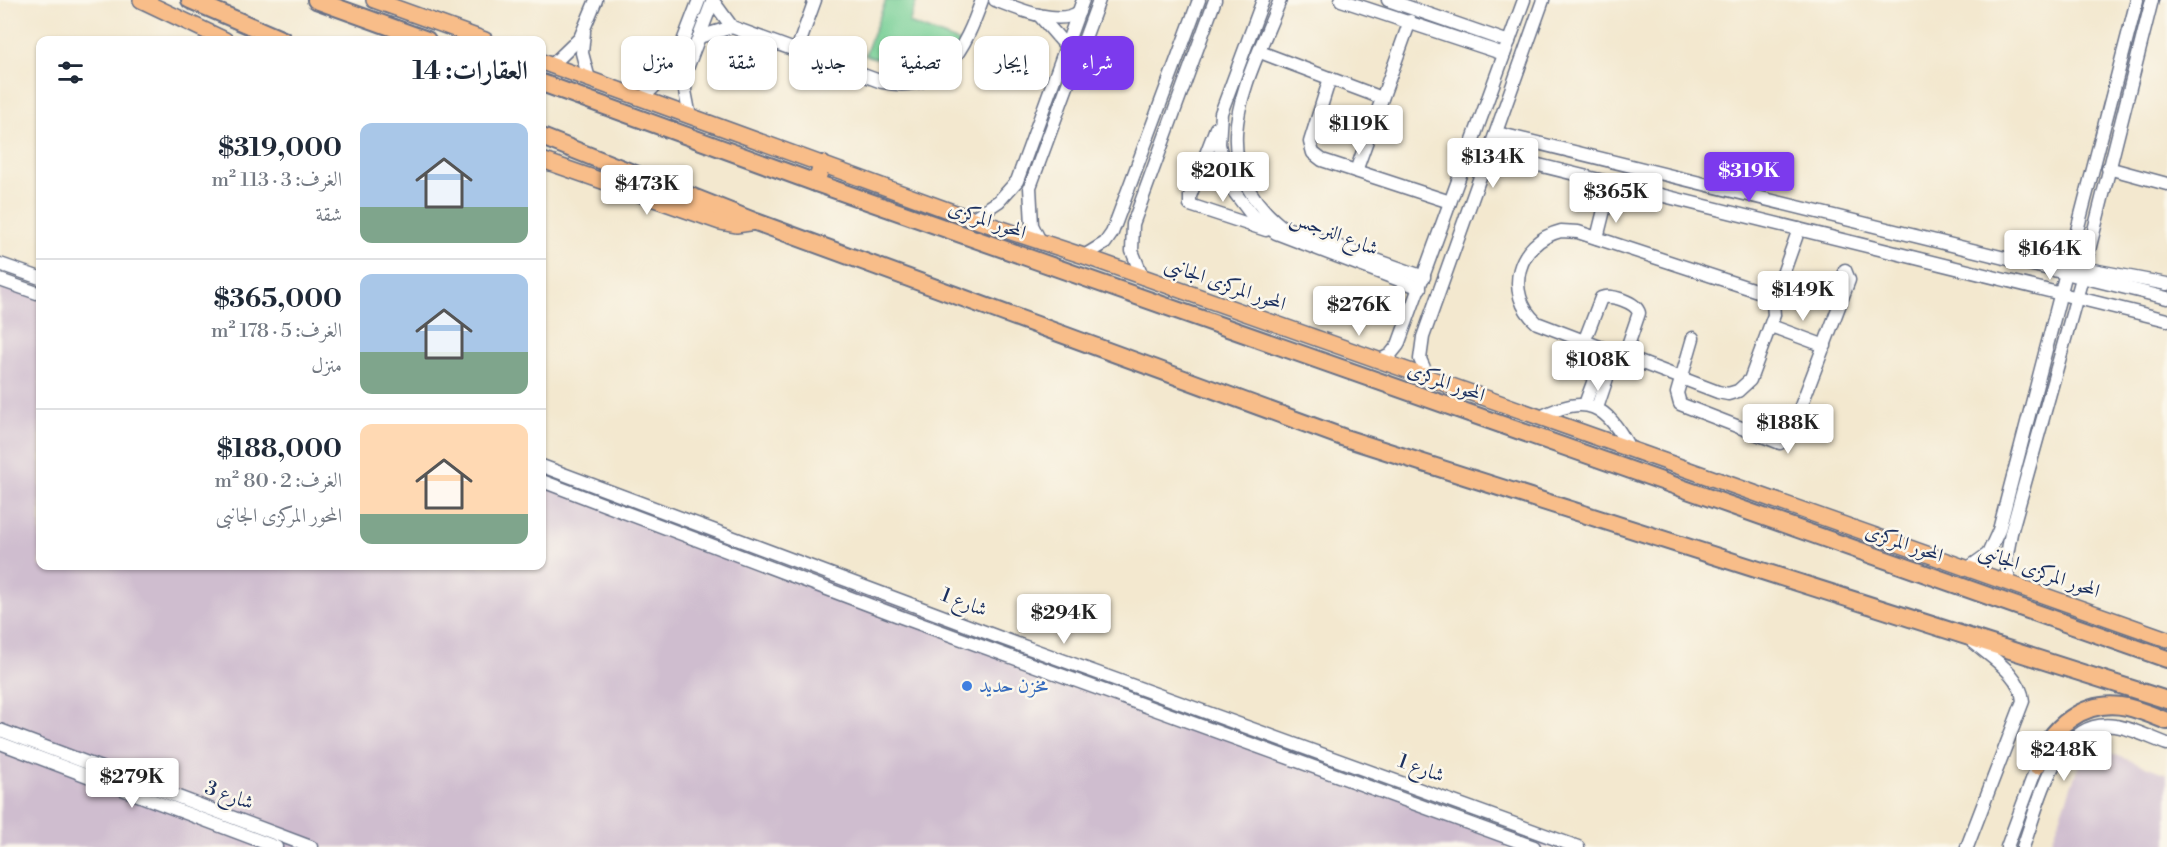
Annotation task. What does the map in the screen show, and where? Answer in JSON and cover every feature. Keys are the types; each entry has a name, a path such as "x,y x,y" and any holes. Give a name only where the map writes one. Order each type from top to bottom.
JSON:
{"highway":[{"path":"190,0 274,36"},
{"path":"316,0 415,36"},
{"name":"المحور المركزى","path":"546,84 816,183 2167,659"},
{"path":"546,139 756,222 1432,468 1964,634 2167,700"},
{"path":"816,183 822,164"},
{"path":"2037,766 2044,747 2056,731 2071,718 2089,709 2109,706 2129,707 2167,721"}],"main road":[{"path":"141,0 217,36"},
{"path":"374,0 474,36"},
{"name":"المحور المركزى الجانبى","path":"547,63 972,219 1084,256 2167,639"},
{"path":"546,161 720,222 736,225 756,222"}],"street":[{"path":"547,63 572,48 585,28 596,0"},
{"path":"641,99 672,70 699,0"},
{"path":"713,0 732,27 789,47"},
{"path":"690,117 684,81 687,62 713,0"},
{"path":"802,36 815,0"},
{"path":"867,76 882,81 911,82 939,72 960,52 982,0"},
{"path":"995,0 1039,15 1067,17 1081,6"},
{"path":"1086,36 1099,0"},
{"path":"1143,278 1132,251 1133,224 1215,0"},
{"name":"شارع النرجس","path":"1263,0 1221,112 1219,144 1226,175 1246,208 1276,233 1422,283"},
{"name":"شارع النرجس","path":"1280,0 1236,114 1234,132 1238,168 1255,201 1281,226 1422,283"},
{"path":"1341,0 1504,54"},
{"path":"1388,0 1509,42"},
{"path":"1378,361 1395,351 1405,328 1524,0"},
{"path":"1428,379 1420,359 1423,337 1543,0"},
{"path":"2008,582 2005,532 2068,269 2137,0"},
{"path":"1084,256 1105,243 1115,228 1198,1"},
{"path":"1968,569 1988,554 2005,532 2083,273 2108,168 2153,2"},
{"path":"1070,36 1081,6"},
{"path":"1039,15 1061,40"},
{"path":"1356,171 1410,21"},
{"path":"699,37 732,27"},
{"path":"585,28 582,52 589,80"},
{"path":"1260,52 1382,98"},
{"path":"972,219 999,201 1017,182 1061,60"},
{"path":"1329,78 1310,148 1317,158 1450,202"},
{"path":"1041,243 1032,225 1030,187 1066,90"},
{"path":"1221,112 1190,196 1190,205 1276,233"},
{"path":"1497,133 1772,202 2068,269 2167,298"},
{"path":"1490,153 2167,320"},
{"path":"2108,168 2167,184"},
{"path":"1731,213 1739,202 1737,193"},
{"path":"1597,238 1606,202"},
{"path":"1764,221 1763,207 1772,202"},
{"path":"1773,302 1760,290 1569,231 1544,237 1526,254 1517,278 1521,303 1531,318 1545,328 1681,380 1723,393 1738,391 1750,380 1771,326 1773,302 1799,229"},
{"path":"0,264 36,277"},
{"path":"1693,338 1677,396 1682,406 1780,443 1790,435 1825,346 1849,280 1845,270"},
{"path":"2083,273 2167,284"},
{"path":"0,280 36,293"},
{"path":"1584,342 1601,298 1609,296 1634,305 1639,313 1585,404"},
{"path":"1771,326 1825,346"},
{"path":"1405,328 1412,336 1423,337"},
{"path":"1597,408 1615,354"},
{"path":"1539,418 1565,405 1585,404 1597,408 1613,420 1630,450"},
{"name":"شارع 1","path":"546,466 1116,680 1578,847"},
{"name":"شارع 1","path":"546,483 1532,846"},
{"path":"1964,634 2015,679 2021,689 2023,701 1967,847"},
{"path":"1111,692 1116,680"},
{"path":"2024,847 2064,746 2089,729 2103,725 2118,726 2167,744"},
{"name":"شارع 3","path":"0,730 201,813 276,847"},
{"name":"شارع 3","path":"0,742 201,813 311,847"},
{"path":"2007,847 2037,766"},
{"path":"1532,846 1534,831"}],"shaded area":[{"path":"0,274 36,288 36,570 546,570 546,475 1556,847 0,847"},
{"path":"2086,744 2167,774 2167,847 2050,847"}],"green space":[{"path":"886,0 917,0 909,23 943,36 879,36 879,59 867,56 867,50"}],"place":[{"name":"مخزن حديد","path":"967,686"}]}
